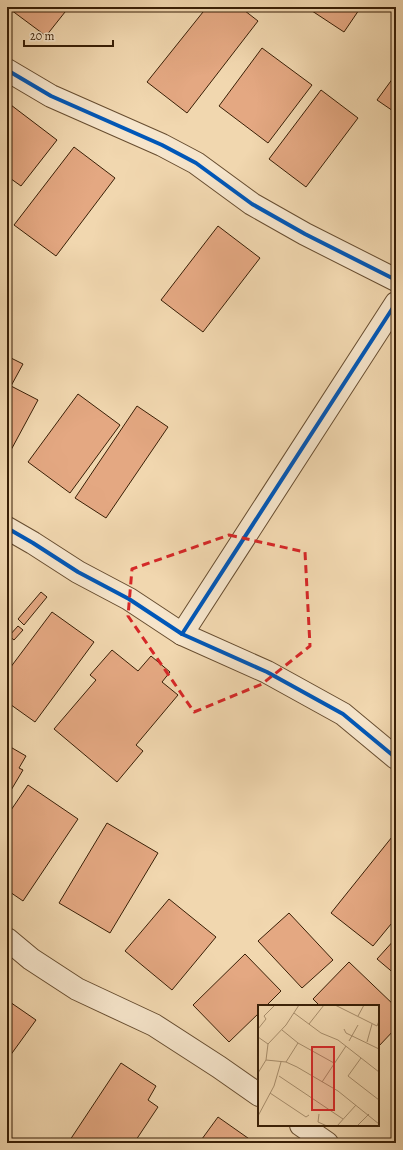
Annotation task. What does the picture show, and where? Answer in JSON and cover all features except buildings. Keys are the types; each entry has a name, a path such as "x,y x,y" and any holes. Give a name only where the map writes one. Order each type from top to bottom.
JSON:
{"street":[{"path":"7,70 51,96 169,148 196,163 252,204 305,234 396,280"},
{"path":"182,634 396,304"},
{"path":"7,528 78,572 130,599 182,634 267,672 343,714 396,758"},
{"path":"7,939 31,959 77,989 154,1025 258,1094"},
{"path":"303,1126 327,1143"}],"highlighted area":[{"path":"229,535 305,552 310,646 262,684 194,712 128,616 132,569"}],"cycle path":[{"path":"7,70 51,96 162,145 196,163 252,204 305,234 396,280"},
{"path":"182,634 396,303"},
{"path":"7,528 78,572 129,599 182,634 267,672 343,714 396,758"}]}
